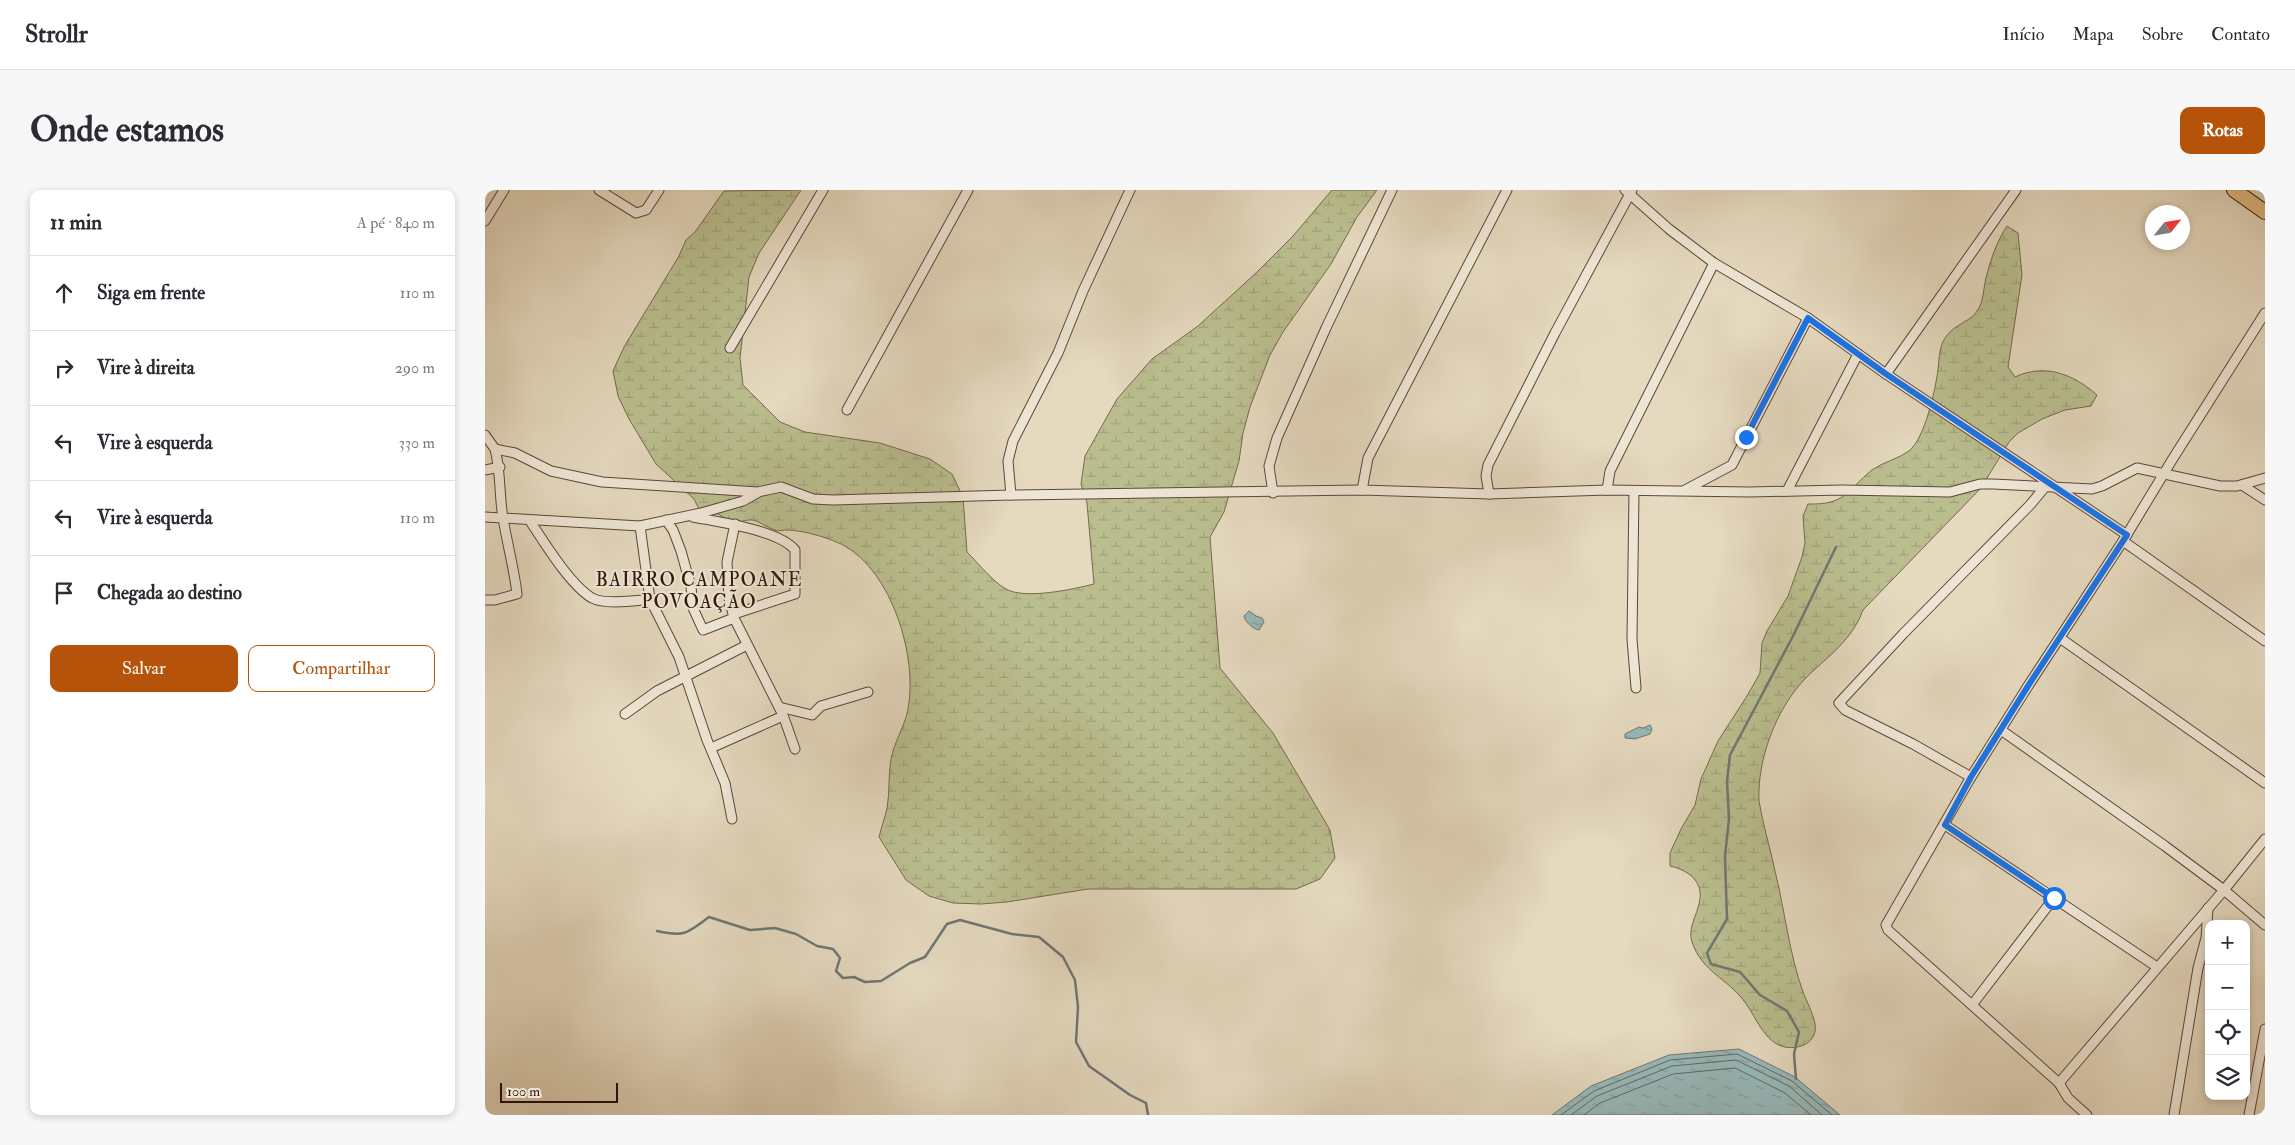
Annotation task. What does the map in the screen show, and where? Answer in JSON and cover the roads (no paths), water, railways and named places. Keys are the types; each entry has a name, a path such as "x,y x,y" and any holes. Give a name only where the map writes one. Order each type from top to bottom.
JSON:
{"main road":[{"path":"2234,190 2265,212"}],"street":[{"path":"485,221 504,190"},
{"path":"599,190 635,213 646,210 659,190"},
{"path":"730,348 823,190"},
{"path":"847,410 968,190"},
{"path":"1011,495 1008,461 1013,441 1058,353 1083,291 1130,190"},
{"path":"1273,493 1269,466 1277,438 1326,328 1392,190"},
{"path":"1362,490 1368,458 1507,190"},
{"path":"1886,374 2016,190"},
{"path":"1489,494 1486,476 1489,465 1555,332 1629,191 1669,230 1714,262 1808,318 1886,374 2058,488 2265,641"},
{"path":"1607,490 1610,471 1714,262"},
{"path":"2087,1115 2069,1098 2059,1083 1888,930 1886,925 1971,777 2125,538 2163,474 2265,313"},
{"path":"1683,491 1731,465 1808,318"},
{"path":"1787,491 1858,354"},
{"path":"485,435 495,449 500,467 499,492 517,594 495,600 485,600"},
{"path":"495,449 515,453 551,471 602,482 758,492"},
{"path":"485,470 500,467"},
{"path":"485,517 640,526 701,513 743,501 758,492 781,486 813,499 833,500 1011,495 1273,493 1362,490 1489,494 1607,490 1950,492 1980,484 2098,488 2137,468 2207,485 2237,486 2265,478"},
{"path":"2243,485 2265,500"},
{"path":"1971,777 1913,744 1845,710 1839,703 1877,660 2030,505 2045,487"},
{"path":"1634,490 1632,639 1636,688"},
{"path":"666,520 673,530 681,551 691,588 693,608 703,630 734,616 795,594 795,550 788,543 735,524 683,516"},
{"path":"530,520 562,568 593,599 616,602 649,599"},
{"path":"735,524 727,562 729,598 734,616 781,712 795,749"},
{"path":"640,526 649,599 679,657 725,783 732,819"},
{"path":"2060,638 2265,783"},
{"path":"625,714 657,690 747,645"},
{"path":"711,748 781,712 812,715 821,706 868,692"},
{"path":"2001,730 2165,846 2224,890 2265,926"},
{"path":"1945,825 2157,967"},
{"path":"2059,1083 2224,890 2265,838"},
{"path":"1972,1005 2054,898"},
{"path":"2174,1115 2198,968 2206,938 2208,908"},
{"path":"2249,1115 2265,1029"}],"water":[{"path":"1249,611 1262,618 1264,622 1259,630 1246,621 1244,616"},
{"path":"1650,725 1652,729 1650,734 1635,739 1625,738 1625,734 1639,727 1643,728"},
{"path":"1739,1049 1795,1077 1840,1115 1552,1115 1591,1086 1669,1055"}],"waterway":[{"path":"1796,1079 1794,1054 1799,1032 1787,1011 1760,995 1740,972 1711,964 1707,953 1727,919 1725,856 1729,819 1727,781 1730,755 1793,636 1836,547"},
{"path":"657,931 674,934 685,933 709,917 750,930 775,928 796,934 817,946 833,949 840,958 836,971 843,978 854,977 865,982 881,981 910,963 925,957 947,924 960,920 1012,934 1039,937 1063,957 1075,980 1078,1007 1076,1042 1089,1066 1130,1095 1146,1103 1148,1115"}],"district":[{"name":"BAIRRO CAMPOANE POVOAÇÃO","path":"699,591"}]}
